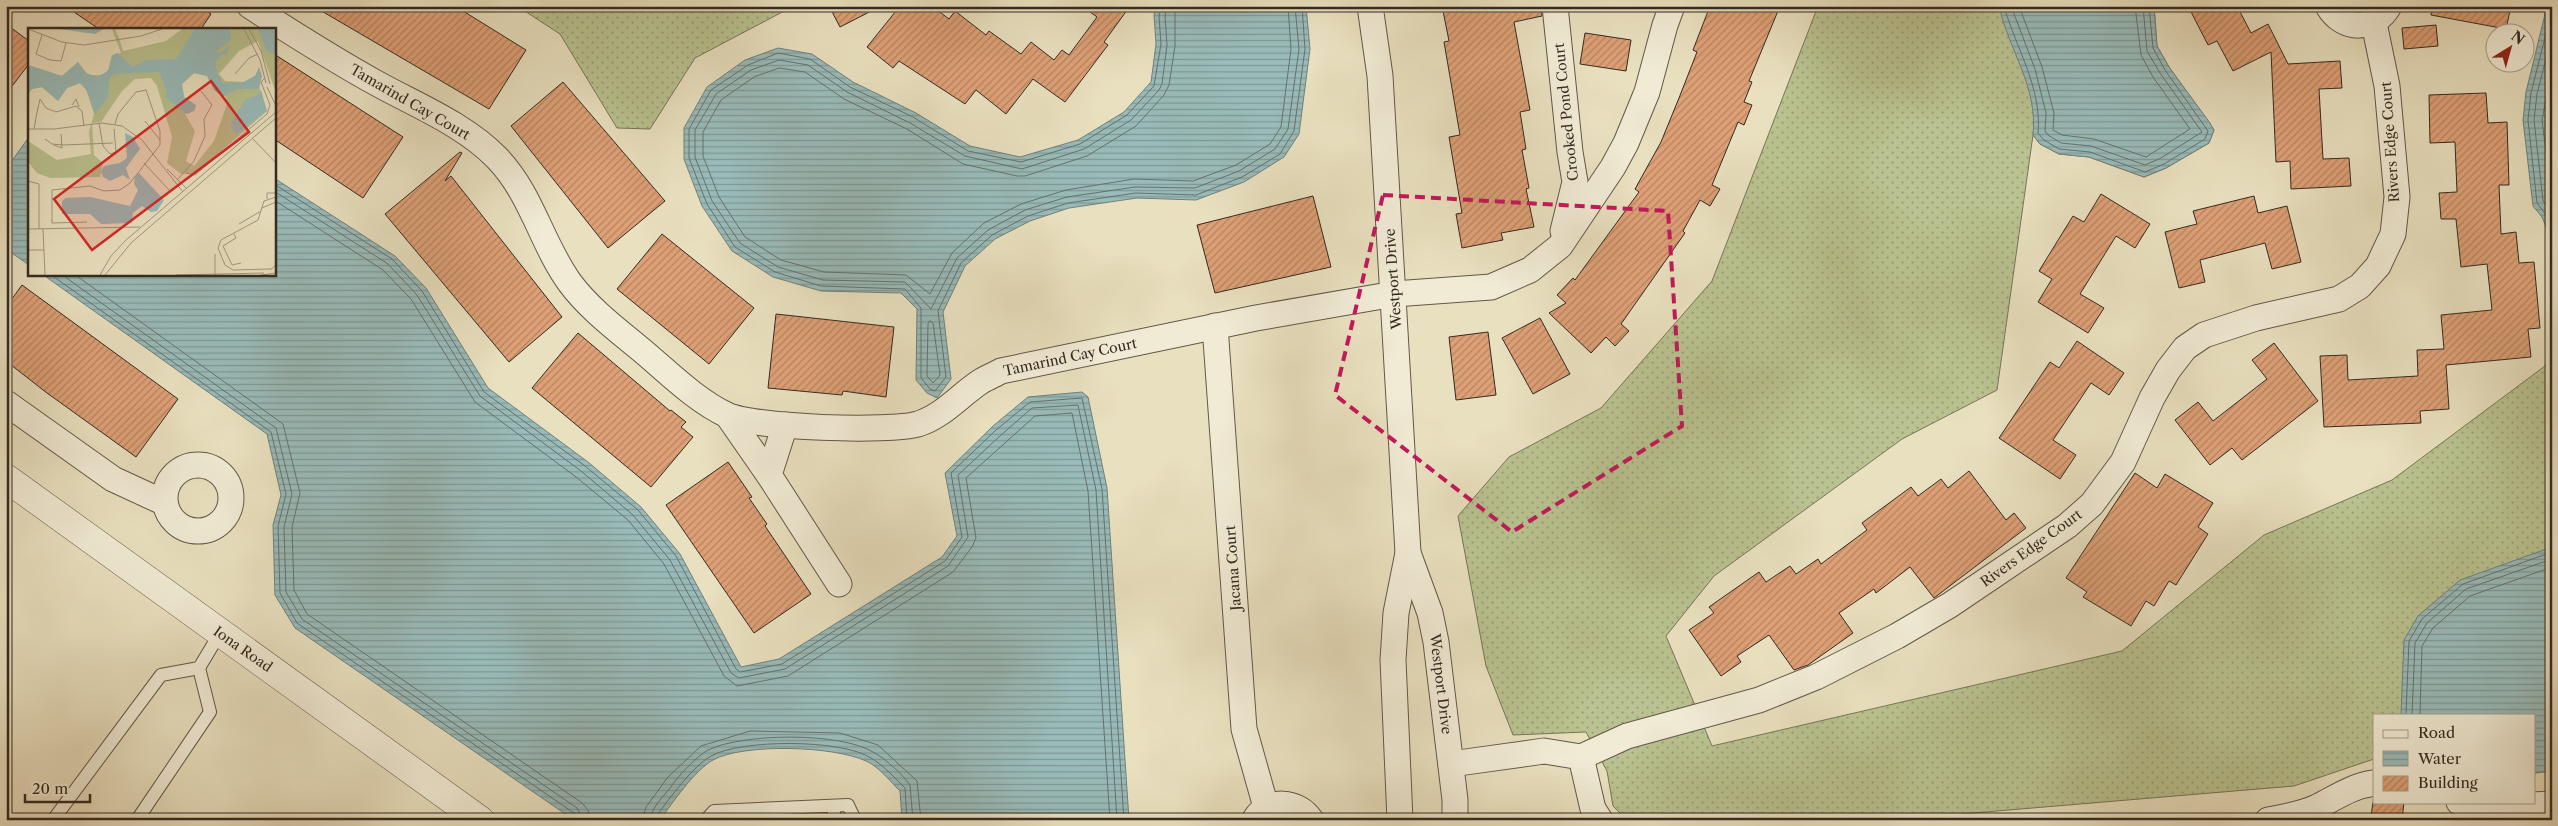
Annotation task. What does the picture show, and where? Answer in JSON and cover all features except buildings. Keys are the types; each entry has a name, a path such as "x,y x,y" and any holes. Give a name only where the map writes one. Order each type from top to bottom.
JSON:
{"street":[{"name":"Tamarind Cay Court","path":"250,6 360,74 456,127 497,158 516,180 533,208 556,262 571,284 610,323 681,384 728,416 756,423 890,428 918,424 940,414 980,382 1001,371 1215,326 1394,294 1491,287 1530,270 1560,246 1613,167 1626,144 1647,92 1672,6"},
{"name":"Westport Drive","path":"1370,6 1380,76 1408,553 1396,613 1393,660 1400,820"},
{"name":"Crooked Pond Court","path":"1555,6 1570,152 1575,182 1560,246"},
{"name":"Rivers Edge Court","path":"1581,757 1627,736 1759,700 1816,677 1897,636 1950,604 2036,548 2092,504 2123,462 2152,398 2185,348 2204,335 2256,318 2339,299 2360,286 2378,266 2393,234 2397,197 2382,14 2363,26 2352,25 2341,21 2328,6"},
{"name":"Jacana Court","path":"1215,326 1244,729 1260,814 1288,804 1298,807 1311,820"},
{"path":"6,403 113,479 165,503"},
{"name":"Tamarind Cay Court","path":"728,416 769,474 838,584"},
{"path":"769,474 785,425"},
{"name":"Iona Road","path":"6,478 480,820"},
{"name":"Westport Drive","path":"1408,553 1430,613 1451,764 1455,820"},
{"path":"1451,764 1544,751 1581,757 1593,809 1600,820"},
{"path":"2268,820 2294,815 2317,806 2339,793 2362,784 2373,783"},
{"path":"2469,804 2484,807 2552,804"}],"lane":[{"path":"137,820 210,712 199,668 220,633"},
{"path":"53,820 161,675 199,668"},
{"path":"706,820 714,811 752,815 848,805 855,820"},
{"path":"833,806 835,820"}],"highlighted area":[{"path":"1383,195 1668,211 1682,426 1512,532 1335,395"}],"green space":[{"path":"517,6 787,6 788,9 695,58 650,129 617,128 560,34"},
{"path":"1818,6 2154,6 2157,46 2169,67 2214,130 2209,143 2166,168 2144,177 2089,157 2059,154 2040,144 2033,135 1997,390 1902,439 1714,576 1666,636 1712,746 2122,651 2264,535 2392,480 2545,366 2552,352 2552,771 2536,773 2536,714 2373,714 2373,759 2294,786 1890,820 1627,820 1613,806 1607,771 1586,732 1513,735 1486,666 1458,516 1509,457 1601,408 1712,281"}],"water":[{"path":"1156,6 1306,6 1310,49 1299,134 1284,157 1244,182 1196,200 1137,198 1069,208 1030,221 995,239 965,266 943,312 951,379 937,398 927,393 916,380 917,309 901,293 821,291 773,277 732,251 702,206 684,159 684,128 707,87 745,60 778,48 812,54 853,82 916,113 970,146 1020,157 1078,140 1124,112 1151,82 1156,44 1154,15"},
{"path":"1999,6 2154,6 2157,46 2169,67 2214,130 2209,143 2166,168 2144,177 2089,157 2059,154 2040,144 2033,135 2031,100 2027,85"},
{"path":"2547,6 2552,6 2552,242 2542,217 2533,206 2523,120 2526,92 2531,72 2536,72 2536,51"},
{"path":"28,138 28,264 6,249 6,169"},
{"path":"275,179 395,256 426,288 488,388 588,462 641,507 680,554 741,667 779,659 942,557 957,536 945,473 993,426 1028,397 1082,392 1088,397 1107,488 1129,820 902,820 900,791 875,766 852,756 833,752 789,748 745,751 713,760 691,779 660,820 574,820 295,628 275,595 273,525 281,495 267,434 43,275 275,275"},
{"path":"2552,547 2552,771 2536,773 2536,714 2401,714 2404,640 2418,616 2460,580"}]}
